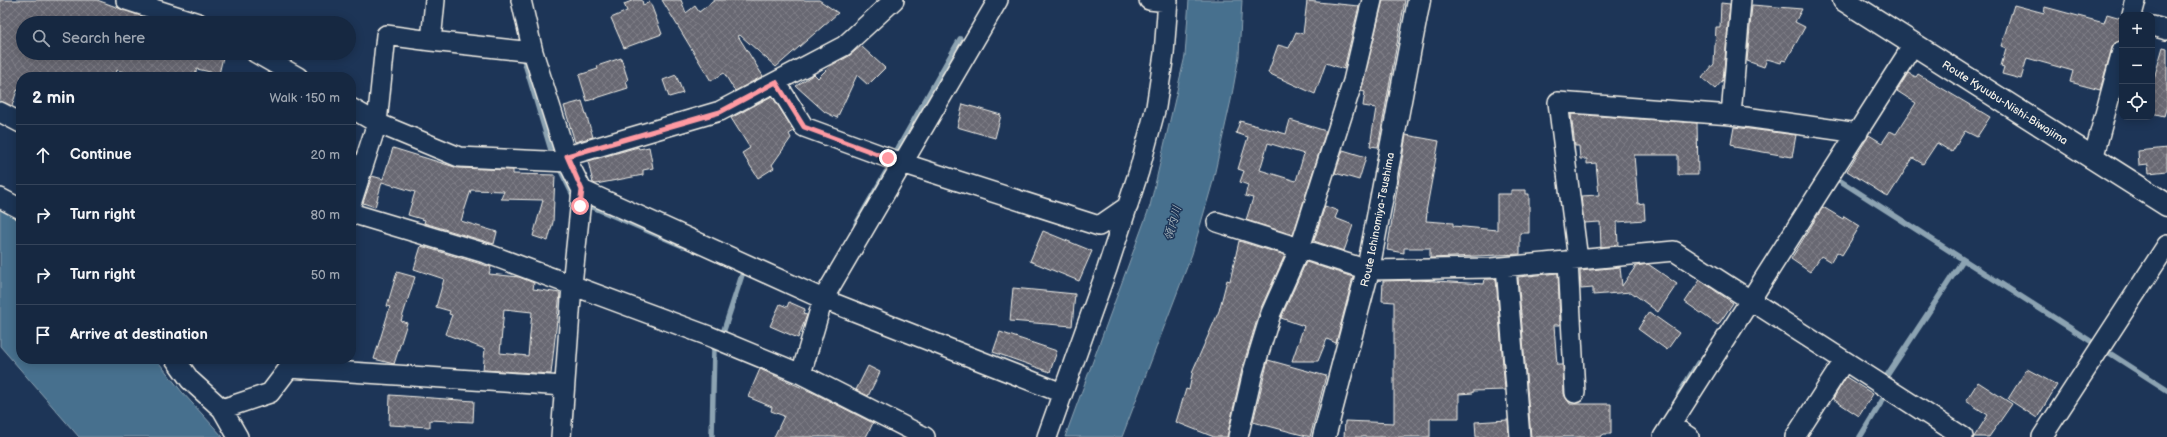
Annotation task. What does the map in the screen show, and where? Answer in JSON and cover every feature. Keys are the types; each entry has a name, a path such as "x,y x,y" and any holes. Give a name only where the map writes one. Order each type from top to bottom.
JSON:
{"main road":[{"name":"Route Ichinomiya-Tsushima","path":"1324,437 1368,270 1419,0"},
{"name":"Route Kyuubu-Nishi-Biwajima","path":"1844,0 2167,205"}],"street":[{"path":"126,0 176,16"},
{"path":"430,42 435,0"},
{"path":"521,0 534,52 568,159 582,190 572,285 561,437"},
{"path":"356,111 376,123 459,157 568,159 720,112 844,46 894,0"},
{"path":"801,374 823,299 998,0"},
{"path":"1238,437 1253,372 1271,313 1300,248 1352,81 1372,0"},
{"path":"1731,115 1741,0"},
{"path":"2133,12 2136,0"},
{"path":"1047,437 1128,206 1156,107 1164,54 1161,1"},
{"path":"2155,27 2167,30"},
{"path":"356,188 376,123 386,35 430,42 534,52"},
{"path":"1689,437 1667,431 1913,45"},
{"path":"268,60 289,72"},
{"path":"2093,159 2119,62"},
{"path":"776,82 804,127 902,163 1099,226 1128,206"},
{"path":"1575,394 1573,260 1558,102 1731,115 1858,132"},
{"path":"0,112 16,120"},
{"path":"582,190 823,299 1062,394"},
{"path":"0,198 16,206"},
{"path":"356,214 488,254 709,336 801,374 925,437"},
{"path":"1217,222 1368,270 1506,266 1674,251 1964,437"},
{"path":"2042,437 2167,245"},
{"path":"1506,266 1520,437"},
{"path":"1795,437 1844,361"},
{"path":"179,364 190,380 222,409 238,437"},
{"path":"222,409 270,394 289,368 564,386"}],"water":[{"name":"領内川","path":"1189,0 1242,0 1239,56 1212,185 1192,254 1122,437 1065,437 1150,206 1185,56"},
{"path":"0,210 16,218 16,364 160,364 182,392 223,437 79,437 0,346"}],"building":[{"path":"0,0 97,0 141,16 16,16 16,60 222,60 219,72 210,72 197,69 196,72 123,72 117,70 116,72 16,72 16,93 12,106 0,101"},
{"path":"634,0 642,0 643,5 650,2 662,34 624,48 611,18 627,11 624,4"},
{"path":"662,0 681,0 686,13 695,6 699,12 715,0 819,0 838,13 776,67 740,35 738,36 763,76 735,91 724,73 711,81"},
{"path":"1383,0 1405,0 1378,147 1370,146 1376,108 1363,106 1365,92 1361,91"},
{"path":"1307,1 1359,6 1344,69 1326,63 1315,94 1268,73 1278,45 1289,48 1296,32 1303,34"},
{"path":"1721,3 1730,4 1723,80 1715,89 1702,78 1714,64 1716,27 1720,27"},
{"path":"1752,5 1802,9 1795,22 1805,27 1786,61 1782,60 1781,63 1767,59 1764,67 1747,61"},
{"path":"2014,5 2044,13 2045,7 2104,23 2107,14 2119,17 2119,41 2115,43 2112,48 2100,90 2070,82 2073,71 2027,58 2021,79 2002,74 2004,67 2001,66 2006,48 2001,46"},
{"path":"861,46 885,68 868,85 857,75 837,118 825,112 796,86 814,74 818,78 830,66 849,56"},
{"path":"2163,47 2167,48 2167,106 2164,116 2155,114 2155,75"},
{"path":"621,58 628,80 626,81 628,88 587,101 579,75 598,69 597,66"},
{"path":"1908,73 1916,77 1918,74 1990,117 1977,137 1965,131 1952,152 1937,143 1923,164 1913,158 1888,197 1847,171 1869,135 1882,143 1890,131 1896,134 1916,103 1897,91"},
{"path":"676,75 683,93 669,97 663,80"},
{"path":"772,96 794,131 789,134 791,138 772,165 774,168 758,178 742,153 750,148 731,118"},
{"path":"582,101 593,137 575,142 564,106"},
{"path":"963,104 1001,115 995,138 957,127"},
{"path":"1571,114 1697,123 1698,175 1678,175 1678,155 1634,155 1638,204 1644,203 1645,220 1617,222 1618,245 1601,247 1600,222 1584,223 1581,196 1599,195 1596,163 1587,164 1587,159 1580,159 1579,146 1575,146"},
{"path":"1290,120 1326,131 1293,235 1246,220 1253,198 1245,196 1248,185 1240,182 1244,171 1238,169 1248,137 1236,133 1240,121 1286,134","holes":["1268,143 1304,154 1296,181 1260,170"]},
{"path":"1734,127 1796,135 1792,157 1734,147 1734,145 1731,144"},
{"path":"1406,135 1439,141 1426,212 1426,221 1453,223 1453,226 1497,230 1497,194 1511,194 1511,190 1526,190 1526,194 1529,194 1529,233 1520,233 1520,254 1430,258 1430,248 1404,248 1404,253 1387,250"},
{"path":"638,147 639,149 649,147 653,168 643,170 643,175 596,184 593,183 588,161"},
{"path":"393,148 458,168 513,170 513,174 555,175 553,222 548,241 533,236 543,200 501,199 504,191 471,190 461,221 497,232 494,244 424,223 425,220 408,215 415,192 382,182 375,207 363,203 372,176 383,179"},
{"path":"2167,148 2167,171 2149,173 2148,165 2139,166 2138,151"},
{"path":"1343,150 1366,157 1359,180 1335,173"},
{"path":"1325,206 1338,211 1335,218 1353,225 1344,251 1314,241"},
{"path":"1823,207 1843,219 1844,216 1860,226 1842,255 1837,252 1831,262 1821,256 1810,272 1791,259"},
{"path":"1043,231 1092,251 1079,281 1030,261"},
{"path":"1239,241 1285,255 1260,310 1242,369 1227,437 1214,437 1176,422 1186,389 1189,390 1193,370 1219,311 1227,280 1230,281"},
{"path":"421,246 491,267 489,274 519,277 534,283 533,289 560,293 551,374 483,370 485,349 445,334 452,315 449,314 450,311 436,307 444,279 414,269","holes":["504,309 532,312 528,356 500,353"]},
{"path":"1306,262 1353,277 1336,343 1327,339 1318,361 1292,361 1304,326 1281,318"},
{"path":"1648,264 1677,284 1658,312 1631,292 1593,295 1593,288 1581,289 1580,271 1620,267 1622,286 1636,266"},
{"path":"397,272 415,277 401,321 407,323 394,364 374,359 390,307 387,306"},
{"path":"1558,273 1560,325 1554,325 1557,365 1563,365 1564,394 1570,404 1611,404 1611,434 1604,434 1600,437 1531,437 1518,277"},
{"path":"1485,279 1496,279 1505,390 1473,391 1473,393 1459,394 1459,418 1430,418 1430,437 1344,437 1345,421 1394,423 1394,302 1382,301 1383,281 1419,280 1484,284"},
{"path":"1700,280 1733,303 1718,325 1685,302"},
{"path":"1013,288 1075,294 1072,326 1010,321"},
{"path":"789,302 805,309 803,314 807,315 798,338 770,326 780,304 787,307"},
{"path":"1649,312 1679,333 1667,350 1638,329"},
{"path":"1000,332 1057,351 1050,372 993,352"},
{"path":"1268,360 1326,376 1310,437 1253,422"},
{"path":"868,366 880,372 868,396 856,390"},
{"path":"760,369 816,394 873,423 866,437 774,437 784,416 771,411 772,407 748,397"},
{"path":"2027,369 2057,385 2037,418 2008,399"},
{"path":"1846,377 1873,394 1859,416 1833,399"},
{"path":"1978,382 2012,404 1989,437 1974,437 1988,415 1966,401"},
{"path":"390,395 474,401 473,422 430,420 430,427 389,425"},
{"path":"1508,420 1509,437 1476,437 1475,422"}],"waterway":[{"path":"897,150 960,39"},
{"path":"524,60 551,150"},
{"path":"560,169 575,199"},
{"path":"856,224 886,172"},
{"path":"1839,180 2092,342"},
{"path":"593,207 683,246"},
{"path":"1886,377 1963,260"},
{"path":"723,333 743,272 738,270"},
{"path":"712,437 714,347"},
{"path":"2111,354 2167,390"},
{"path":"1679,394 1698,363"},
{"path":"1860,437 1885,396"}],"route":[{"path":"580,206 582,190 568,162 567,156 720,112 776,82 804,127 888,158"}]}
